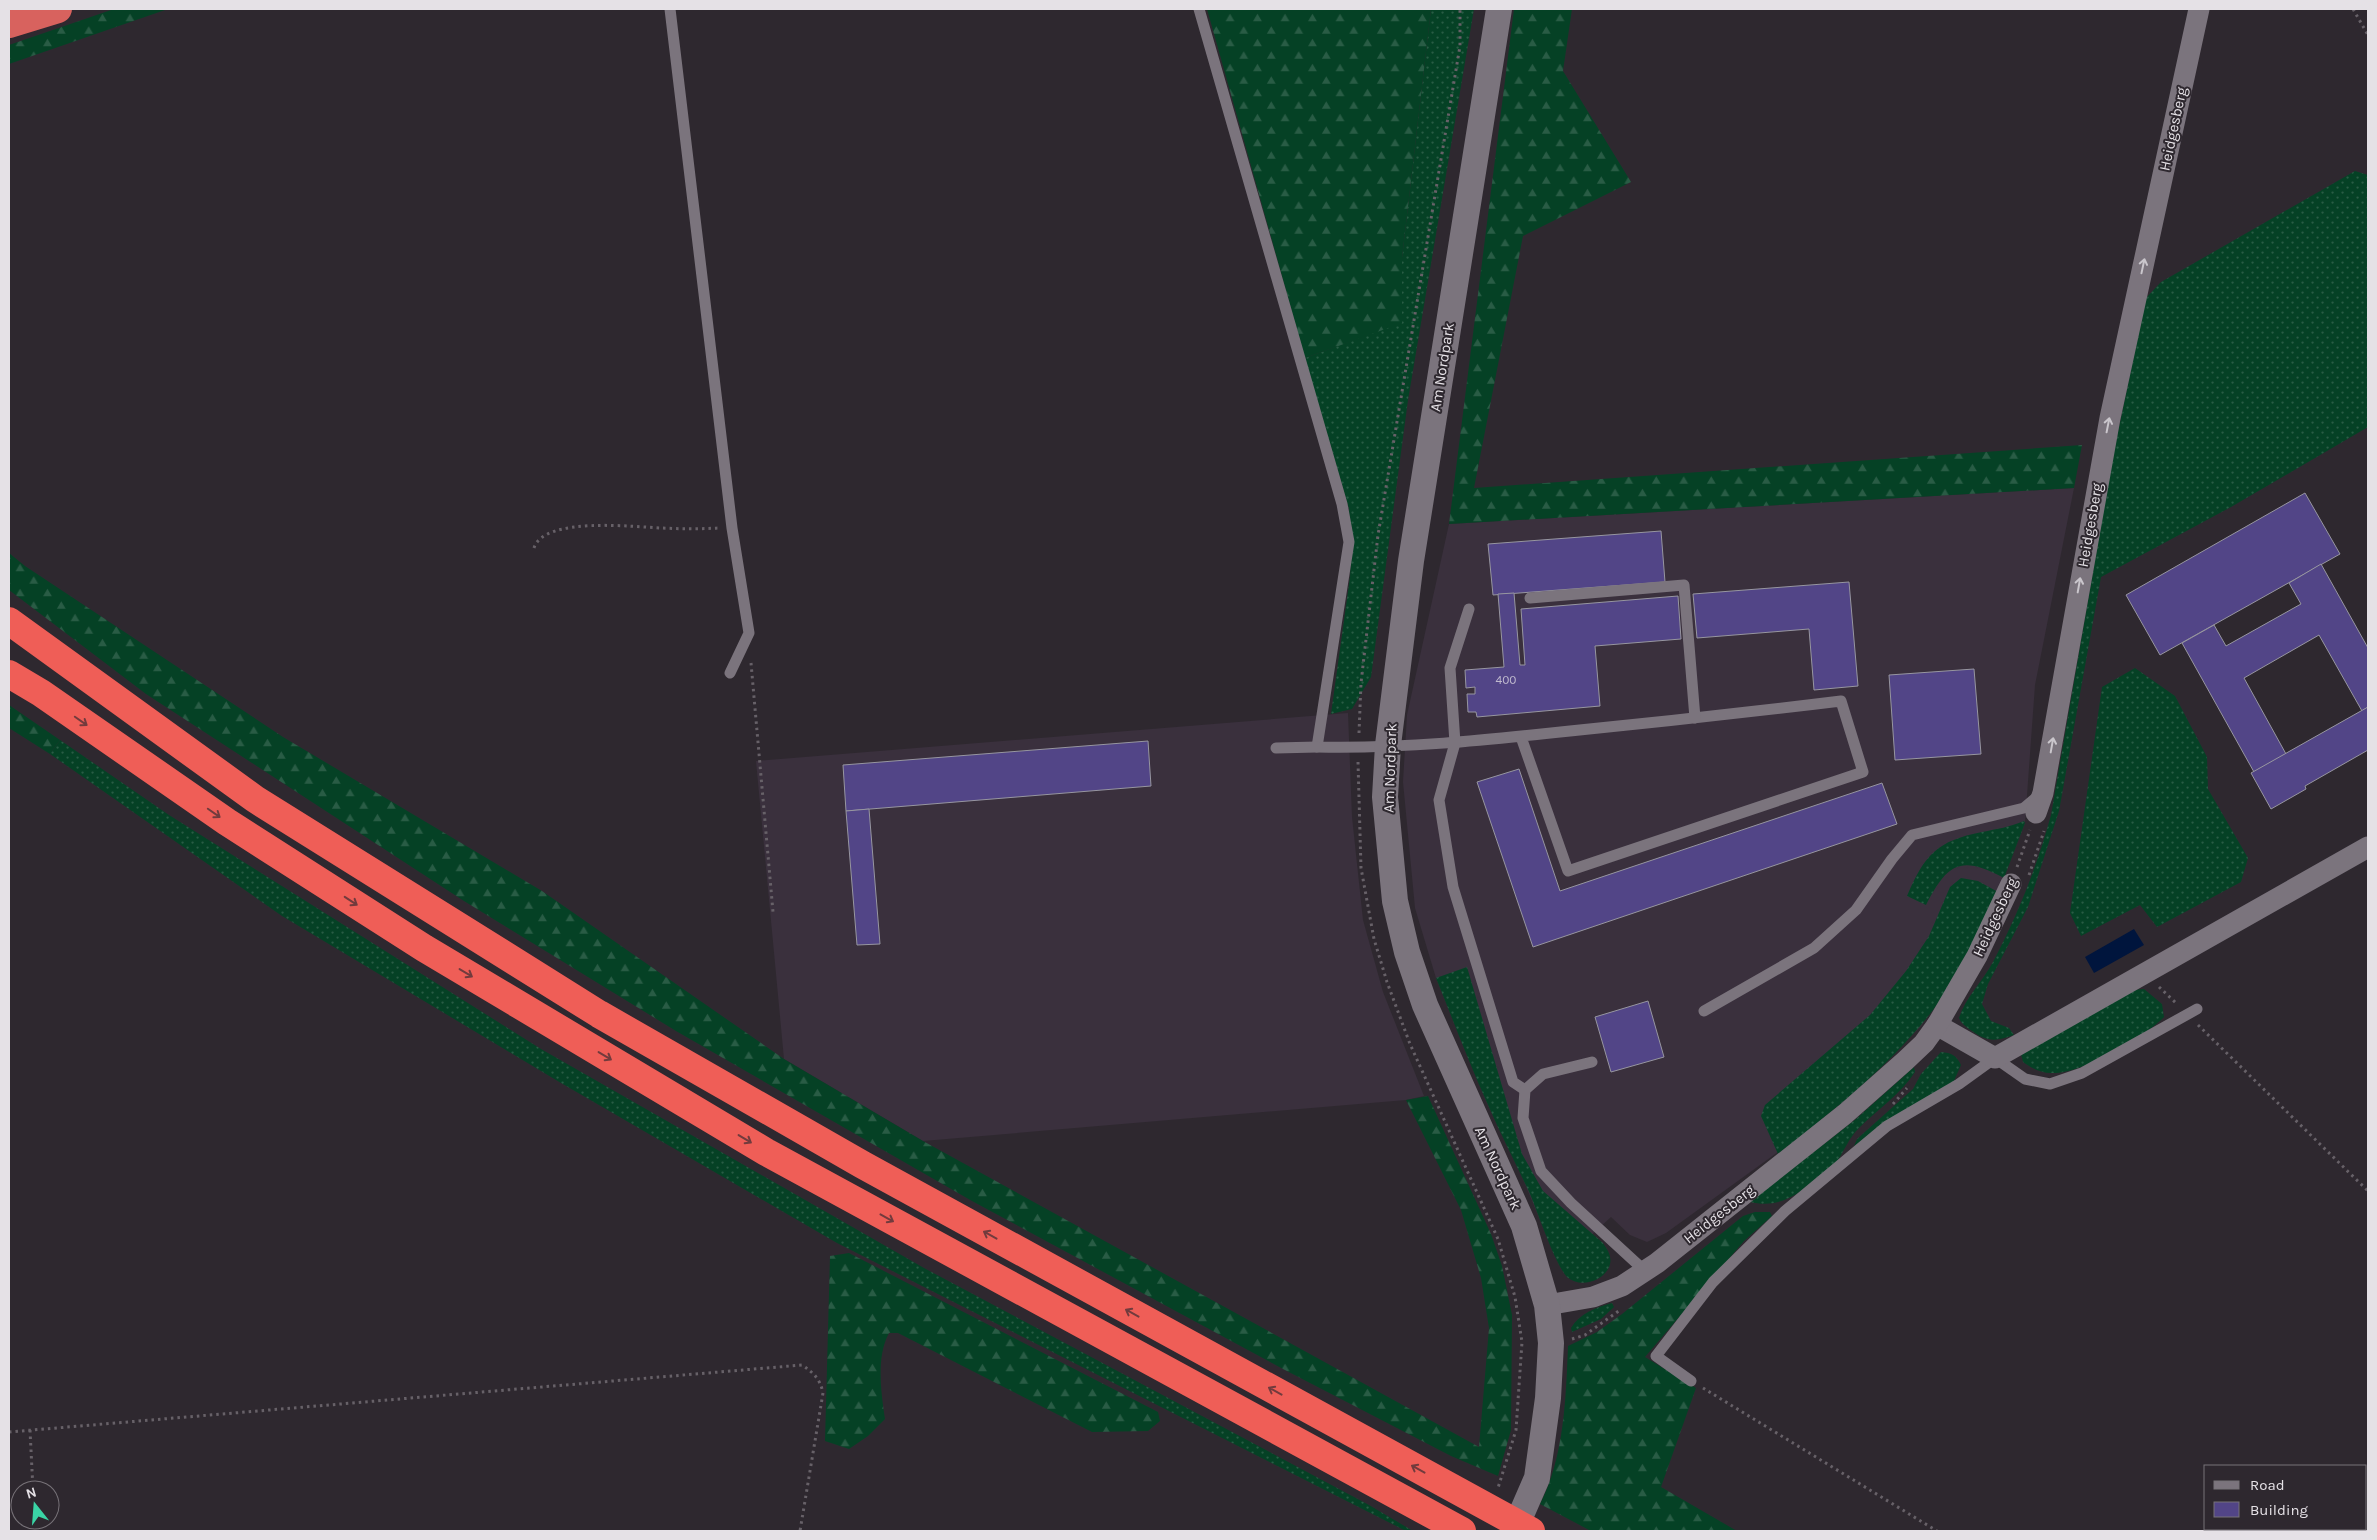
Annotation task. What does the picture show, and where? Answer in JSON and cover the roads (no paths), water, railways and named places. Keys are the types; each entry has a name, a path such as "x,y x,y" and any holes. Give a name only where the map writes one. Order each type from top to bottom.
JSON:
{"highway":[{"path":"9,24 58,9"},
{"path":"9,621 255,799 599,1014 863,1165 1531,1531"},
{"path":"9,668 40,693"},
{"path":"9,674 40,693 227,822 424,948 766,1152 1457,1528"}],"street":[{"name":"Am Nordpark","path":"1499,9 1411,561 1388,745 1386,806 1395,901 1407,952 1424,1004 1524,1226 1548,1305 1551,1342 1549,1389 1537,1478 1514,1531"},
{"name":"Heidgesberg","path":"2036,813 2043,793 2110,418 2199,9"},
{"path":"1937,1025 1995,1058 2368,847"},
{"name":"Heidgesberg","path":"1548,1305 1593,1297 1622,1286 1645,1271 1846,1114 1924,1042 1937,1025 1977,956 2011,884"}],"lane":[{"path":"670,9 732,528 749,632 730,673"},
{"path":"1199,9 1342,504 1349,542 1317,747"},
{"path":"1530,598 1684,585 1695,718"},
{"path":"1470,609 1450,668 1455,743 1440,800 1453,887 1513,1082 1525,1090"},
{"path":"1276,748 1359,749 1388,745 1455,743 1841,701 1863,772 1568,871 1521,737"},
{"path":"1704,1011 1814,948 1856,910 1892,859 1912,835 2024,808 2043,793"},
{"path":"1691,1381 1656,1356 1713,1282 1785,1211 1887,1126 1959,1084 1995,1058 2025,1078 2050,1084 2082,1073 2192,1012"},
{"path":"1592,1062 1543,1074 1525,1090 1523,1118 1541,1171 1571,1203 1645,1271"}],"water":[{"path":"2134,929 2144,945 2094,973 2085,957"}]}
